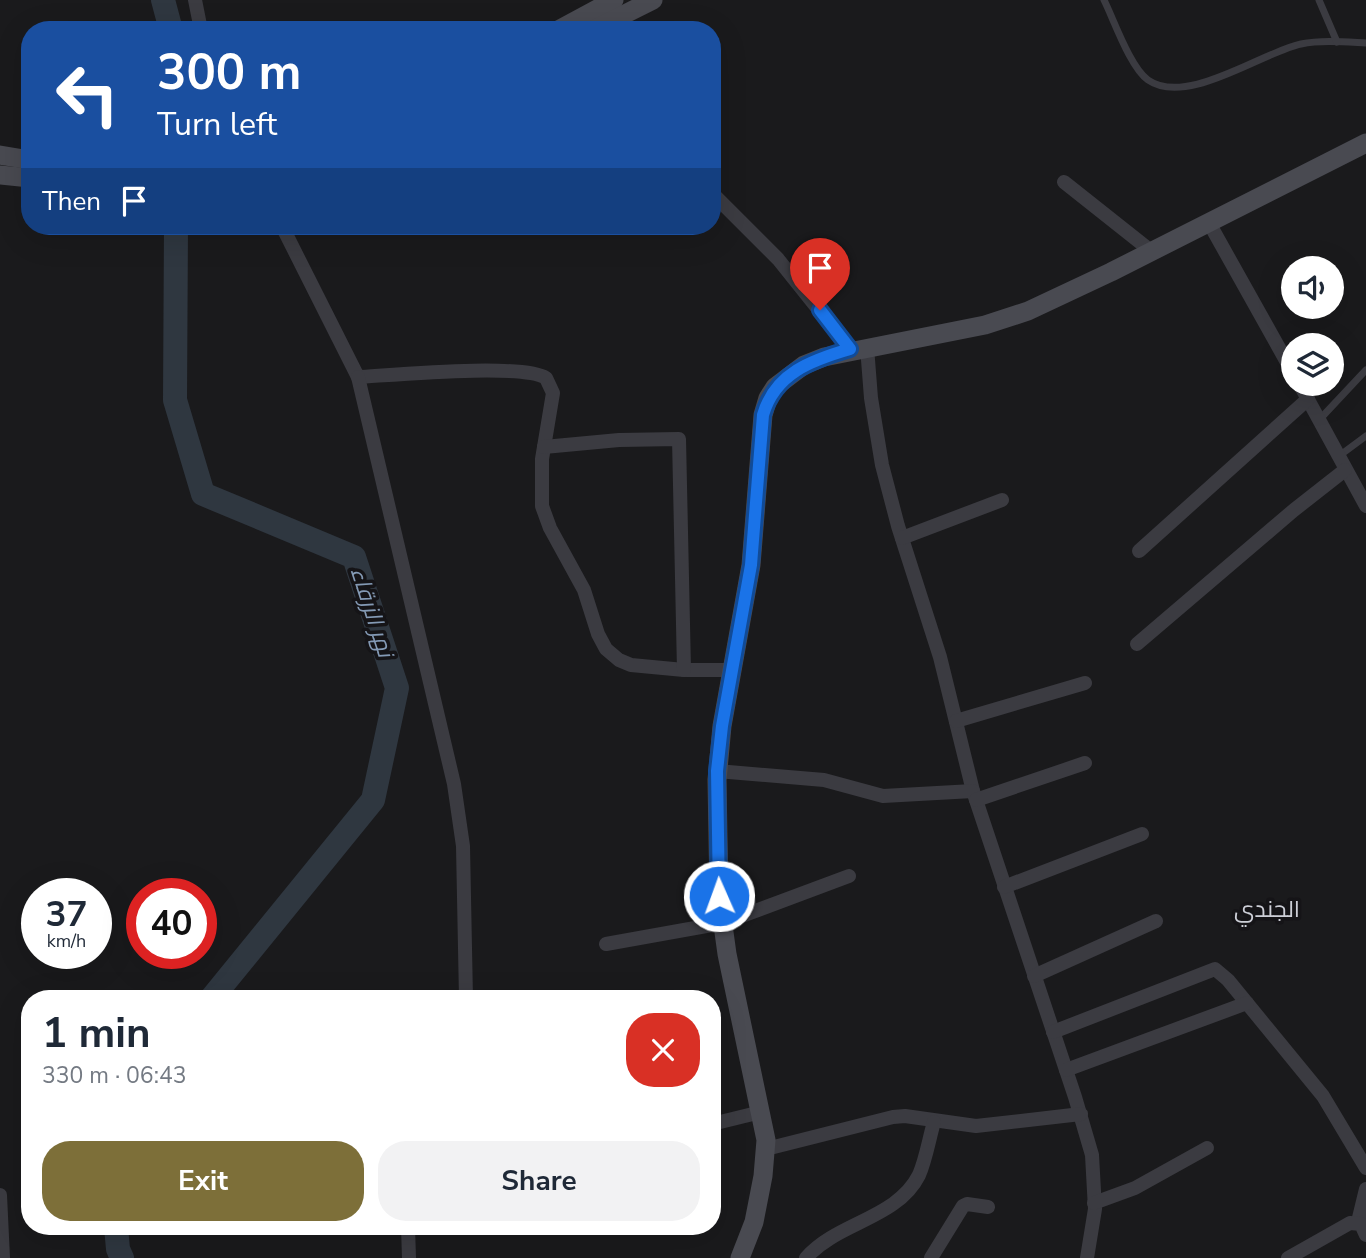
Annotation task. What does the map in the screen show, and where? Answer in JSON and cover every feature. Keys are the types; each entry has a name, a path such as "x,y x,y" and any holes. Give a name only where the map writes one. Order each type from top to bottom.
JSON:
{"street":[{"path":"195,0 199,21"},
{"path":"575,21 614,0"},
{"path":"611,21 653,0"},
{"path":"740,1258 754,1222 766,1149 723,923 717,847 717,771 722,726 751,565 761,427 768,398 775,387 804,365 859,348 985,325 1051,301 1366,142"},
{"path":"0,155 21,158"},
{"path":"0,175 21,177"},
{"path":"1065,182 1151,251"},
{"path":"721,202 778,259 859,348 871,398 882,465 932,632 974,795 1081,1114 1092,1155 1094,1203 1087,1258"},
{"path":"1208,221 1281,352"},
{"path":"287,235 358,377 454,784 463,846 466,990"},
{"path":"358,377 456,372 527,372 542,375 550,382 553,393 541,481 545,518 576,572 606,649 619,660 632,665 684,670 732,670"},
{"path":"1306,396 1366,506"},
{"path":"1139,551 1308,399"},
{"path":"544,447 648,438 680,440 684,670"},
{"path":"1137,644 1345,470"},
{"path":"902,538 1002,500"},
{"path":"956,721 1085,683"},
{"path":"717,771 824,780 883,796 974,795 1085,763"},
{"path":"1004,887 1142,834"},
{"path":"606,944 723,923 849,876"},
{"path":"1034,976 1156,921"},
{"path":"1053,1032 1208,970 1221,973 1323,1096 1366,1168"},
{"path":"1066,1070 1247,1003"},
{"path":"721,1122 761,1112"},
{"path":"766,1149 893,1117 905,1116 976,1126 1081,1114"},
{"path":"806,1258 813,1250 842,1231 903,1197 919,1173 934,1122"},
{"path":"1094,1203 1135,1188 1208,1148"},
{"path":"1358,1222 1366,1189"},
{"path":"0,1195 3,1258"},
{"path":"931,1258 963,1206 988,1206"},
{"path":"1358,1222 1365,1229 1366,1235"},
{"path":"1287,1258 1341,1227 1358,1222"},
{"path":"408,1235 409,1258"}],"lane":[{"path":"1104,0 1136,64 1148,79 1155,83 1193,86 1290,47 1316,42 1366,43"},
{"path":"1320,0 1337,42"},
{"path":"1319,420 1366,370"},
{"path":"1338,456 1366,436"}],"waterway":[{"name":"نهر الزرقاء","path":"163,0 169,21"},
{"name":"نهر الزرقاء","path":"176,235 175,400 203,494 354,557 397,688 373,800 218,990"},
{"name":"نهر الزرقاء","path":"117,1235 122,1258"}],"district":[{"name":"الجندي","path":"1267,909"}],"route":[{"path":"719,896 717,771 722,726 751,565 763,415 768,398 775,387 787,377 824,356 850,349 820,310"}]}
